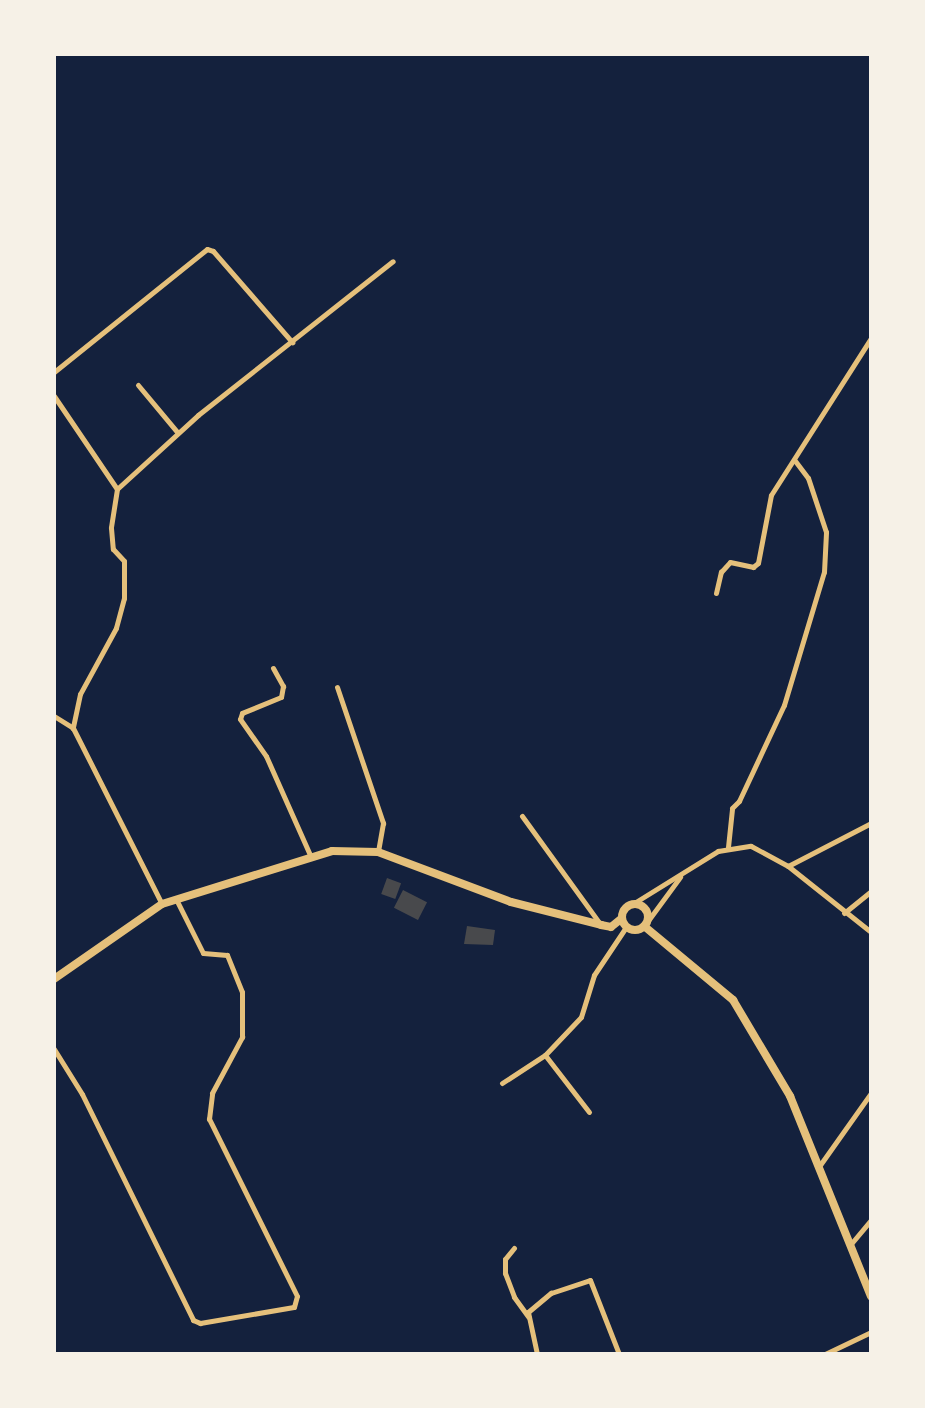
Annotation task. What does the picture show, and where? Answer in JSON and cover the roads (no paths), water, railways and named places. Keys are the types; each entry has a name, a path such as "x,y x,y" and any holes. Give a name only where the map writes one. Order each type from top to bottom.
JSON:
{"highway":[{"path":"54,979 162,904 310,855 332,851 378,852 512,902 610,927 621,919 624,908 634,903 647,911 646,924"},
{"path":"621,919 626,927 636,930 646,924"},
{"path":"646,924 733,1000 790,1096 820,1165 871,1296"}],"street":[{"path":"54,372 207,249 213,251 292,342"},
{"path":"73,728 80,694 112,636 124,598 124,561 113,549 111,528 117,489 178,433 393,261"},
{"path":"716,593 721,572 730,562 753,567 758,563 771,495 788,464 795,461 811,426 871,338"},
{"path":"138,385 178,433"},
{"path":"54,396 117,489"},
{"path":"728,847 732,808 739,801 784,705 812,623 826,563 828,543 823,519 808,478 795,461"},
{"path":"273,668 283,686 281,697 242,713 240,719 266,756 310,855"},
{"path":"338,687 383,823 378,852"},
{"path":"54,716 73,728 162,904"},
{"path":"522,816 601,925"},
{"path":"788,866 871,823"},
{"path":"634,903 728,847 751,846 788,866 844,913 871,932"},
{"path":"646,924 681,875"},
{"path":"844,913 871,891"},
{"path":"54,1049 92,1113 193,1320 200,1323 294,1307 297,1296 208,1119 212,1093 242,1037 242,992 227,955 203,953 176,899"},
{"path":"502,1083 544,1055 581,1017 594,975 626,927"},
{"path":"544,1055 589,1112"},
{"path":"820,1165 871,1093"},
{"path":"850,1245 871,1220"},
{"path":"514,1248 505,1258 505,1274 514,1297 528,1316 537,1354"},
{"path":"528,1316 551,1293 590,1280 619,1354"},
{"path":"825,1354 871,1332"}]}
